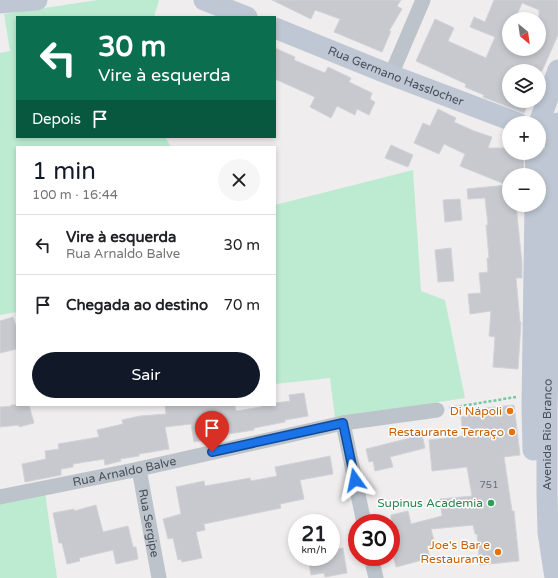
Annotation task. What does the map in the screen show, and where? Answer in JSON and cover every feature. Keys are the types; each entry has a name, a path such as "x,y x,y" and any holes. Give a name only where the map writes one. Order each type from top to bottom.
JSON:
{"main road":[{"path":"0,3 37,0"},
{"path":"204,0 244,16"},
{"name":"Rua Germano Hasslocher","path":"276,28 391,75 502,117"},
{"path":"542,116 558,70"},
{"name":"Avenida Rio Branco","path":"542,578 533,496 532,394 546,371 551,277 551,131"},
{"name":"Avenida Rio Branco","path":"535,212 546,371 548,532 555,578"}],"street":[{"path":"391,75 423,0"},
{"name":"Rua Arnaldo Balve","path":"1,493 138,469 343,423 437,410"},
{"path":"343,423 362,514"},
{"name":"Rua Sergipe","path":"138,469 159,578"},
{"path":"373,566 376,578"}],"path":[{"path":"437,410 532,394"}],"green space":[{"path":"98,0 159,0 154,16 16,16 16,138 166,138 170,146 16,146 16,312 0,315 0,53 10,51 4,14"},
{"path":"413,170 421,291 445,300 465,398 335,418 330,378 276,384 276,205"},
{"path":"45,492 57,578 0,578 0,501"}],"building":[{"path":"272,0 401,0 397,6 402,9 389,31 391,31 382,52 334,32 340,19 315,10 311,19"},
{"path":"494,0 558,0 558,35 545,64 502,64 502,104 483,97 484,95 465,87 466,84 416,61 435,19 454,28 448,41 486,58 495,37 470,27 474,17 485,22"},
{"path":"276,48 295,57 294,60 325,73 328,67 351,78 349,82 372,93 370,99 375,102 369,115 357,109 355,115 337,106 331,118 310,107 315,97 276,79"},
{"path":"511,108 526,108 524,113"},
{"path":"438,109 456,118 454,122 492,137 488,148 502,148 502,160 523,160 524,168 502,168 502,183 460,166 465,154 444,144 439,154 414,143 423,123 430,126"},
{"path":"391,145 413,155 408,167 385,158"},
{"path":"502,186 502,212 517,212 522,263 522,278 516,278 521,322 518,369 493,367 495,337 489,336 491,311 470,314 468,294 481,293 479,273 488,272 487,258 489,258 485,198 468,199 467,189"},
{"path":"460,199 462,220 445,222 443,200"},
{"path":"451,248 454,281 438,282 435,250"},
{"path":"13,317 16,326 16,349 0,353 0,321"},
{"path":"304,393 308,416 254,428 254,430 215,436 215,438 194,442 191,424 165,427 169,449 139,454 139,456 120,459 121,461 105,465 104,459 73,464 73,467 61,469 61,475 25,482 22,464 46,459 45,451 59,449 58,444 99,437 97,430 123,424 122,420 140,416 166,414 165,406 235,406 236,411 261,406 276,406 276,403 290,401 289,395"},
{"path":"514,405 520,455 504,457 512,511 514,511 519,561 480,565 477,534 475,534 473,525 431,529 435,544 427,546 430,558 400,566 400,514 395,514 408,511 411,524 442,516 440,499 472,496 467,467 432,471 429,440 463,436 461,417 467,416 467,410"},
{"path":"29,406 34,423 19,427 19,425 0,427 0,407"},
{"path":"422,435 425,448 390,457 393,467 375,471 373,461 369,462 366,449"},
{"path":"330,456 333,474 300,480 304,499 280,504 281,508 204,524 205,530 196,532 202,558 182,562 181,559 178,560 173,538 168,539 163,519 181,514 176,487 204,481 205,486 250,478 251,481 277,476 275,467"},
{"path":"96,505 103,532 128,526 133,547 136,547 138,559 116,564 113,550 79,558 80,561 67,564 62,543 59,543 53,513 74,509 74,511"},
{"path":"340,548 343,548 347,573 325,577 324,573 311,575 310,566 340,566"}],"place":[{"name":"Di Nápoli","path":"510,411"},
{"name":"Restaurante Terraço","path":"512,432"},
{"name":"Supinus Academia","path":"491,503"},
{"name":"Joe's Bar e Restaurante","path":"498,552"}],"route":[{"path":"212,452 343,423 355,480"}]}
